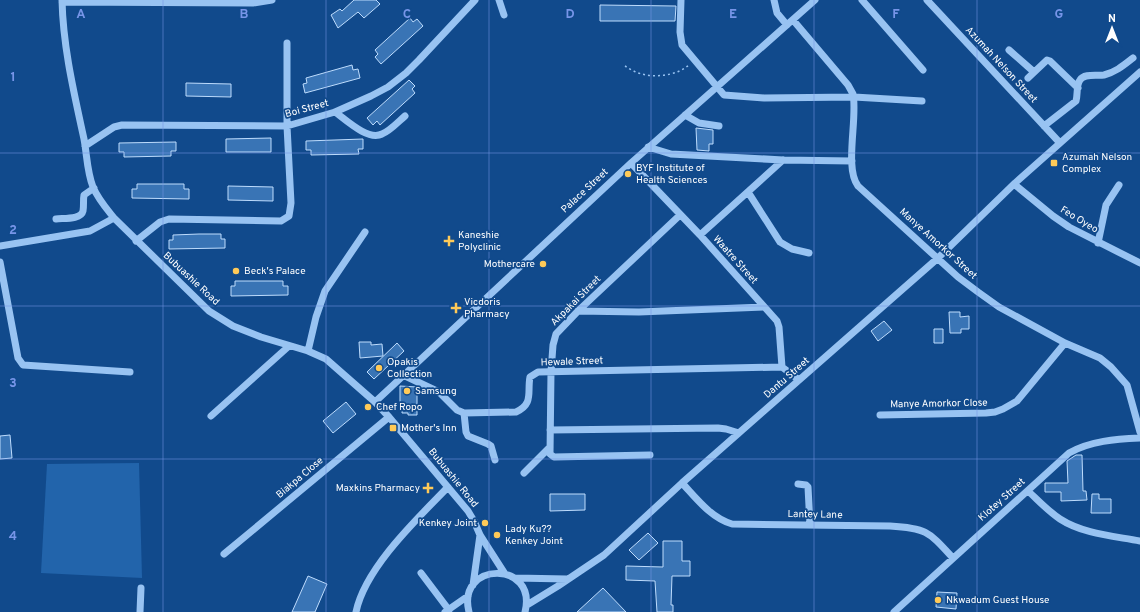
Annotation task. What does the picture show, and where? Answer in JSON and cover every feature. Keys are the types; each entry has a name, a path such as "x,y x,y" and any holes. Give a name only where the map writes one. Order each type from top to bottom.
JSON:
{"street":[{"path":"62,1 253,3 272,0"},
{"name":"Boi Street","path":"86,146 114,127 122,125 287,126 335,112 388,87 406,73 474,0"},
{"path":"499,0 504,15"},
{"path":"681,0 680,32 682,45 724,95 764,98 854,97 922,101"},
{"path":"774,0 776,13 790,23 848,85 854,97"},
{"name":"Palace Street","path":"374,402 648,147 790,23 814,0"},
{"path":"862,0 923,70"},
{"name":"Azumah Nelson Street","path":"927,0 1060,143"},
{"name":"Bubuashie Road","path":"62,1 66,54 86,146 89,172 100,201 136,241 209,311 233,326 261,337 308,351 326,359 374,402 468,511 480,535 505,574"},
{"path":"136,241 160,222 169,219 281,221 289,216 291,203 287,126 287,43"},
{"path":"1009,50 1034,72"},
{"path":"1044,126 1076,101 1081,78 1086,76 1098,76 1112,72 1121,68 1133,58"},
{"path":"1028,78 1046,60 1050,61 1078,88"},
{"name":"Dantu Street","path":"526,608 604,555 682,483 938,258 1014,184 1140,72"},
{"name":"Manye Amorkor Street","path":"854,97 852,160 854,179 858,186 958,277 999,307 1065,343 1100,358 1111,367 1127,385 1140,432"},
{"path":"335,112 360,130 373,136 382,134 405,116"},
{"path":"685,115 699,123 719,126"},
{"path":"648,147 671,154 783,160 852,160"},
{"path":"700,235 783,160"},
{"name":"Waatre Street","path":"631,163 700,235 779,325 782,367"},
{"name":"Feo Oyeo","path":"1014,184 1061,222 1098,243 1140,263"},
{"path":"1098,243 1106,205 1118,185"},
{"path":"56,218 77,217 81,214 83,211 84,195 94,188"},
{"path":"748,192 780,242 792,249 809,253"},
{"name":"Akpakai Street","path":"550,450 551,372 553,346 556,334 578,310 680,215"},
{"path":"0,246 90,231 114,218"},
{"path":"308,351 316,317 325,291 365,232"},
{"path":"0,262 18,358 23,365 130,372"},
{"path":"578,310 639,312 764,307"},
{"name":"Manye Amorkor Close","path":"880,415 980,413 995,412 1003,409 1017,401 1065,343"},
{"path":"211,416 289,346"},
{"path":"782,367 800,380"},
{"name":"Hewale Street","path":"464,413 516,412 523,408 528,402 530,377 538,372 782,367"},
{"path":"403,375 439,392 457,410 464,413 466,432 468,436 488,444 495,460"},
{"name":"Biakpa Close","path":"224,554 389,418"},
{"path":"550,430 718,428 739,433"},
{"name":"Klotey Street","path":"894,612 1073,451 1088,445 1116,439 1140,438"},
{"path":"524,473 550,450 554,456 650,455"},
{"name":"Lantey Lane","path":"682,483 707,508 724,522 732,524 890,526 913,528 932,536 953,558"},
{"path":"798,484 806,485 808,487 810,525"},
{"path":"356,612 365,586 377,568 406,530 448,487"},
{"path":"1028,491 1051,512 1071,525 1083,530 1140,541"},
{"path":"473,585 480,535"},
{"path":"469,612 467,605 468,596 473,585 479,578 487,574 496,572 515,578 567,579"},
{"path":"421,573 447,611 468,596"},
{"path":"515,578 522,586 526,595 526,608"},
{"path":"140,612 141,588"}],"path":[{"path":"625,66 641,74 652,76 670,74 682,70 696,60"}],"shaded area":[{"path":"139,463 142,578 41,573 47,464"}],"building":[{"path":"354,0 376,0 380,4 364,18 358,12 338,28 331,15 340,9 342,11"},
{"path":"600,5 676,6 675,21 600,21"},
{"path":"410,18 413,22 417,19 423,26 381,64 375,57 378,54 375,50"},
{"path":"352,65 353,70 358,69 360,78 305,93 303,84 307,83 306,78"},
{"path":"409,80 415,86 412,89 415,93 380,125 377,121 373,125 367,118"},
{"path":"186,83 231,84 231,97 186,96"},
{"path":"696,128 713,130 713,144 709,144 709,151 697,150"},
{"path":"271,138 271,152 226,152 226,139"},
{"path":"363,139 363,149 358,149 359,154 311,155 311,150 306,150 306,141"},
{"path":"176,142 176,151 171,151 171,156 124,157 124,152 119,152 119,143"},
{"path":"137,184 184,184 184,189 189,189 189,199 132,198 132,189 137,189"},
{"path":"228,186 273,187 273,201 228,200"},
{"path":"221,234 221,239 225,239 225,248 169,249 169,240 173,240 173,235"},
{"path":"235,281 283,281 283,286 288,286 288,295 231,296 231,286 235,286"},
{"path":"949,312 960,312 960,317 969,316 969,329 961,329 961,333 950,333"},
{"path":"884,321 892,330 878,341 871,331"},
{"path":"934,329 943,329 943,343 934,343"},
{"path":"359,342 371,342 371,345 382,344 383,356 360,358"},
{"path":"397,343 404,351 374,379 367,372"},
{"path":"400,386 417,387 417,415 402,413 402,406 400,406"},
{"path":"346,402 356,414 333,433 323,421"},
{"path":"10,435 12,458 0,459 0,436"},
{"path":"1076,455 1082,455 1083,491 1086,491 1087,500 1061,501 1061,492 1045,492 1045,483 1068,483 1067,461"},
{"path":"550,494 585,494 585,510 550,511"},
{"path":"1092,494 1099,494 1099,499 1111,499 1111,513 1091,513"},
{"path":"648,533 658,543 639,560 629,550"},
{"path":"663,541 682,541 682,561 690,561 690,576 672,576 671,605 673,605 673,612 657,612 655,581 626,580 626,566 663,567"},
{"path":"308,576 327,584 315,612 292,612"},
{"path":"603,588 626,612 577,612"},
{"path":"937,592 957,593 956,609 936,607"}],"place":[{"name":"Azumah Nelson Complex","path":"1054,163"},
{"name":"BYF Institute of Health Sciences","path":"628,174"},
{"name":"Kaneshie Polyclinic","path":"449,241"},
{"name":"Mothercare","path":"543,264"},
{"name":"Beck's Palace","path":"236,271"},
{"name":"Vicdoris Pharmacy","path":"456,308"},
{"name":"Opakis Collection","path":"379,368"},
{"name":"Samsung","path":"407,391"},
{"name":"Chef Ropo","path":"368,407"},
{"name":"Mother's Inn","path":"393,428"},
{"name":"Maxkins Pharmacy","path":"428,488"},
{"name":"Kenkey Joint","path":"485,523"},
{"name":"Lady Ku?? Kenkey Joint","path":"497,535"},
{"name":"Nkwadum Guest House","path":"938,600"}]}
